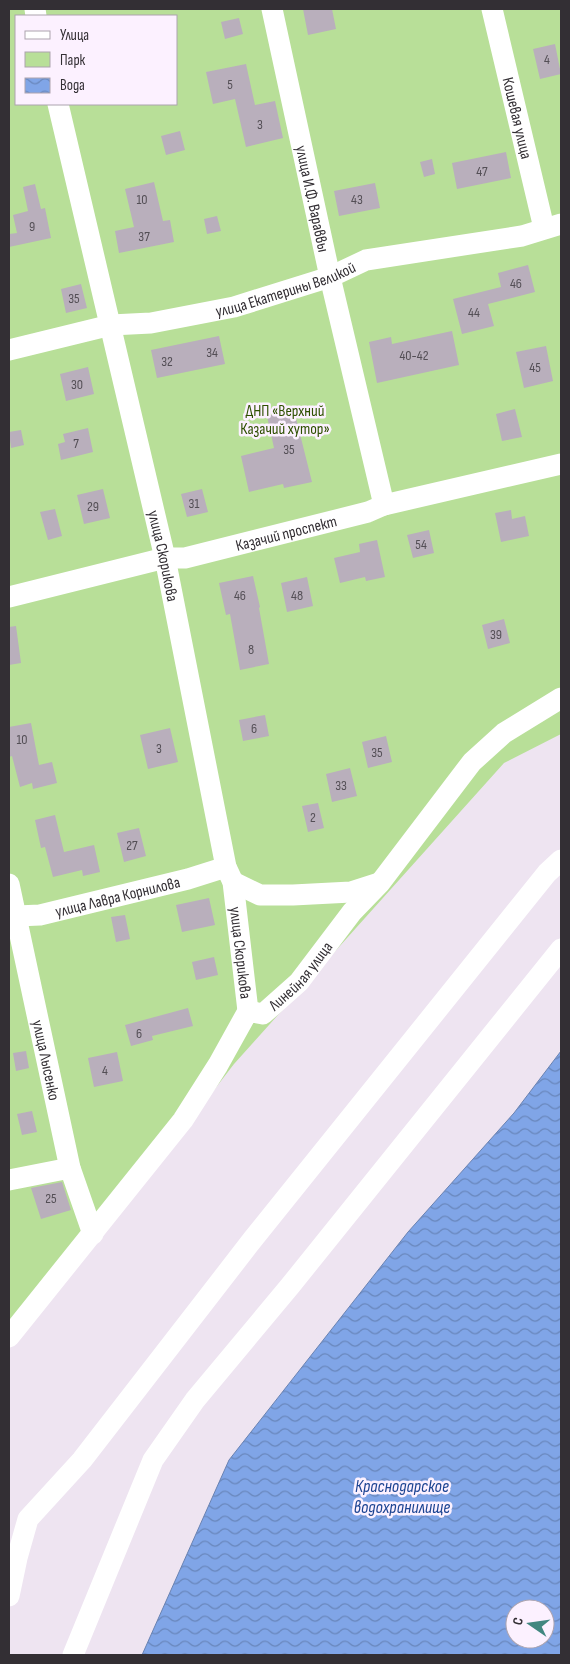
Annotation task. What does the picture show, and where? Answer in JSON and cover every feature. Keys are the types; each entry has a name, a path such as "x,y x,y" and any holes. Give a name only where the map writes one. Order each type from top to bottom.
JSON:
{"street":[{"name":"улица И.Ф. Вараввы","path":"272,9 330,277 384,505"},
{"name":"Кошевая улица","path":"492,9 553,226"},
{"name":"улица Скорикова","path":"58,105 165,558 230,875 248,1011"},
{"name":"улица Екатерины Великой","path":"9,350 111,325 151,323 234,307 330,277 366,260 522,236 553,226"},
{"name":"Казачий проспект","path":"9,597 165,558 185,558 368,512 384,505 561,464"},
{"name":"Линейная улица","path":"9,1337 183,1120 218,1065 248,1011 263,1014 300,982 352,912 380,883 472,762 504,733 561,698"},
{"path":"9,1596 28,1519 82,1460 253,1239 546,873 561,860"},
{"path":"230,875 260,895 351,892 380,883"},
{"name":"улица Лавра Корнилова","path":"13,917 49,913 188,879 230,875"},
{"name":"улица Лысенко","path":"9,884 13,917 70,1168 93,1234"},
{"path":"73,1655 153,1460 195,1400 302,1272 561,948"},
{"path":"9,1180 70,1168"}],"green space":[{"name":"ДНП «Верхний Казачий хутор»","path":"9,9 561,9 561,734 504,763 234,1064 204,1103 9,1337"}],"water":[{"name":"Краснодарское водохранилище","path":"561,1051 561,1655 142,1655 229,1460 408,1232 514,1113"}],"building":[{"path":"303,9 332,9 336,29 308,35"},
{"path":"239,18 243,34 225,39 221,22"},
{"path":"555,44 561,74 540,79 533,49"},
{"path":"246,64 255,105 275,101 283,138 246,147 235,99 213,104 206,72"},
{"path":"180,131 185,150 166,155 161,136"},
{"path":"506,152 511,178 457,189 452,163"},
{"path":"432,159 435,174 424,177 420,162"},
{"path":"154,182 163,221 170,220 174,242 119,253 115,231 134,227 125,189"},
{"path":"375,183 380,208 339,216 334,191"},
{"path":"35,184 41,209 45,208 51,238 9,247 9,234 17,233 13,215 28,211 23,187"},
{"path":"217,216 221,231 207,234 204,219"},
{"path":"528,265 535,292 488,304 494,326 462,334 453,299 501,287 498,273"},
{"path":"81,284 87,308 66,313 61,289"},
{"path":"452,331 459,365 377,383 369,342 391,337 392,344"},
{"path":"219,336 225,364 157,378 151,350"},
{"path":"546,346 553,381 524,388 516,352"},
{"path":"88,367 94,394 66,401 60,374"},
{"path":"515,409 522,437 502,441 496,414"},
{"path":"294,410 312,482 284,488 283,484 249,492 241,456 274,448 267,416"},
{"path":"88,428 93,452 61,460 58,444 65,442 63,434"},
{"path":"21,430 24,445 11,448 9,432"},
{"path":"103,489 110,518 84,524 77,495"},
{"path":"202,489 208,512 187,517 181,494"},
{"path":"55,509 62,536 48,540 40,512"},
{"path":"511,510 512,519 525,516 529,536 501,542 495,513"},
{"path":"429,530 434,553 413,558 407,535"},
{"path":"377,540 385,577 366,581 365,577 340,583 334,558 360,552 359,544"},
{"path":"253,576 269,664 240,670 230,614 226,615 219,583"},
{"path":"307,577 313,606 287,612 281,583"},
{"path":"504,619 510,643 488,649 482,625"},
{"path":"16,626 21,663 9,665 9,627"},
{"path":"265,715 269,736 243,741 239,720"},
{"path":"31,723 39,765 52,762 57,783 33,789 32,783 20,787 12,756 9,757 9,727"},
{"path":"170,728 178,762 148,769 140,735"},
{"path":"386,736 392,762 368,768 362,742"},
{"path":"350,768 357,796 332,802 326,774"},
{"path":"318,803 324,828 308,832 302,806"},
{"path":"55,815 64,852 94,845 100,872 83,876 82,870 53,877 45,847 41,848 35,820"},
{"path":"139,828 146,856 124,862 117,833"},
{"path":"209,898 215,925 182,932 176,905"},
{"path":"125,915 130,939 116,942 111,917"},
{"path":"214,957 218,975 196,980 192,962"},
{"path":"188,1008 193,1026 152,1036 153,1040 131,1046 125,1025"},
{"path":"26,1051 29,1068 16,1071 13,1053"},
{"path":"117,1052 123,1081 94,1087 88,1058"},
{"path":"32,1111 37,1132 22,1135 17,1114"},
{"path":"62,1182 71,1210 41,1219 31,1188"}]}
